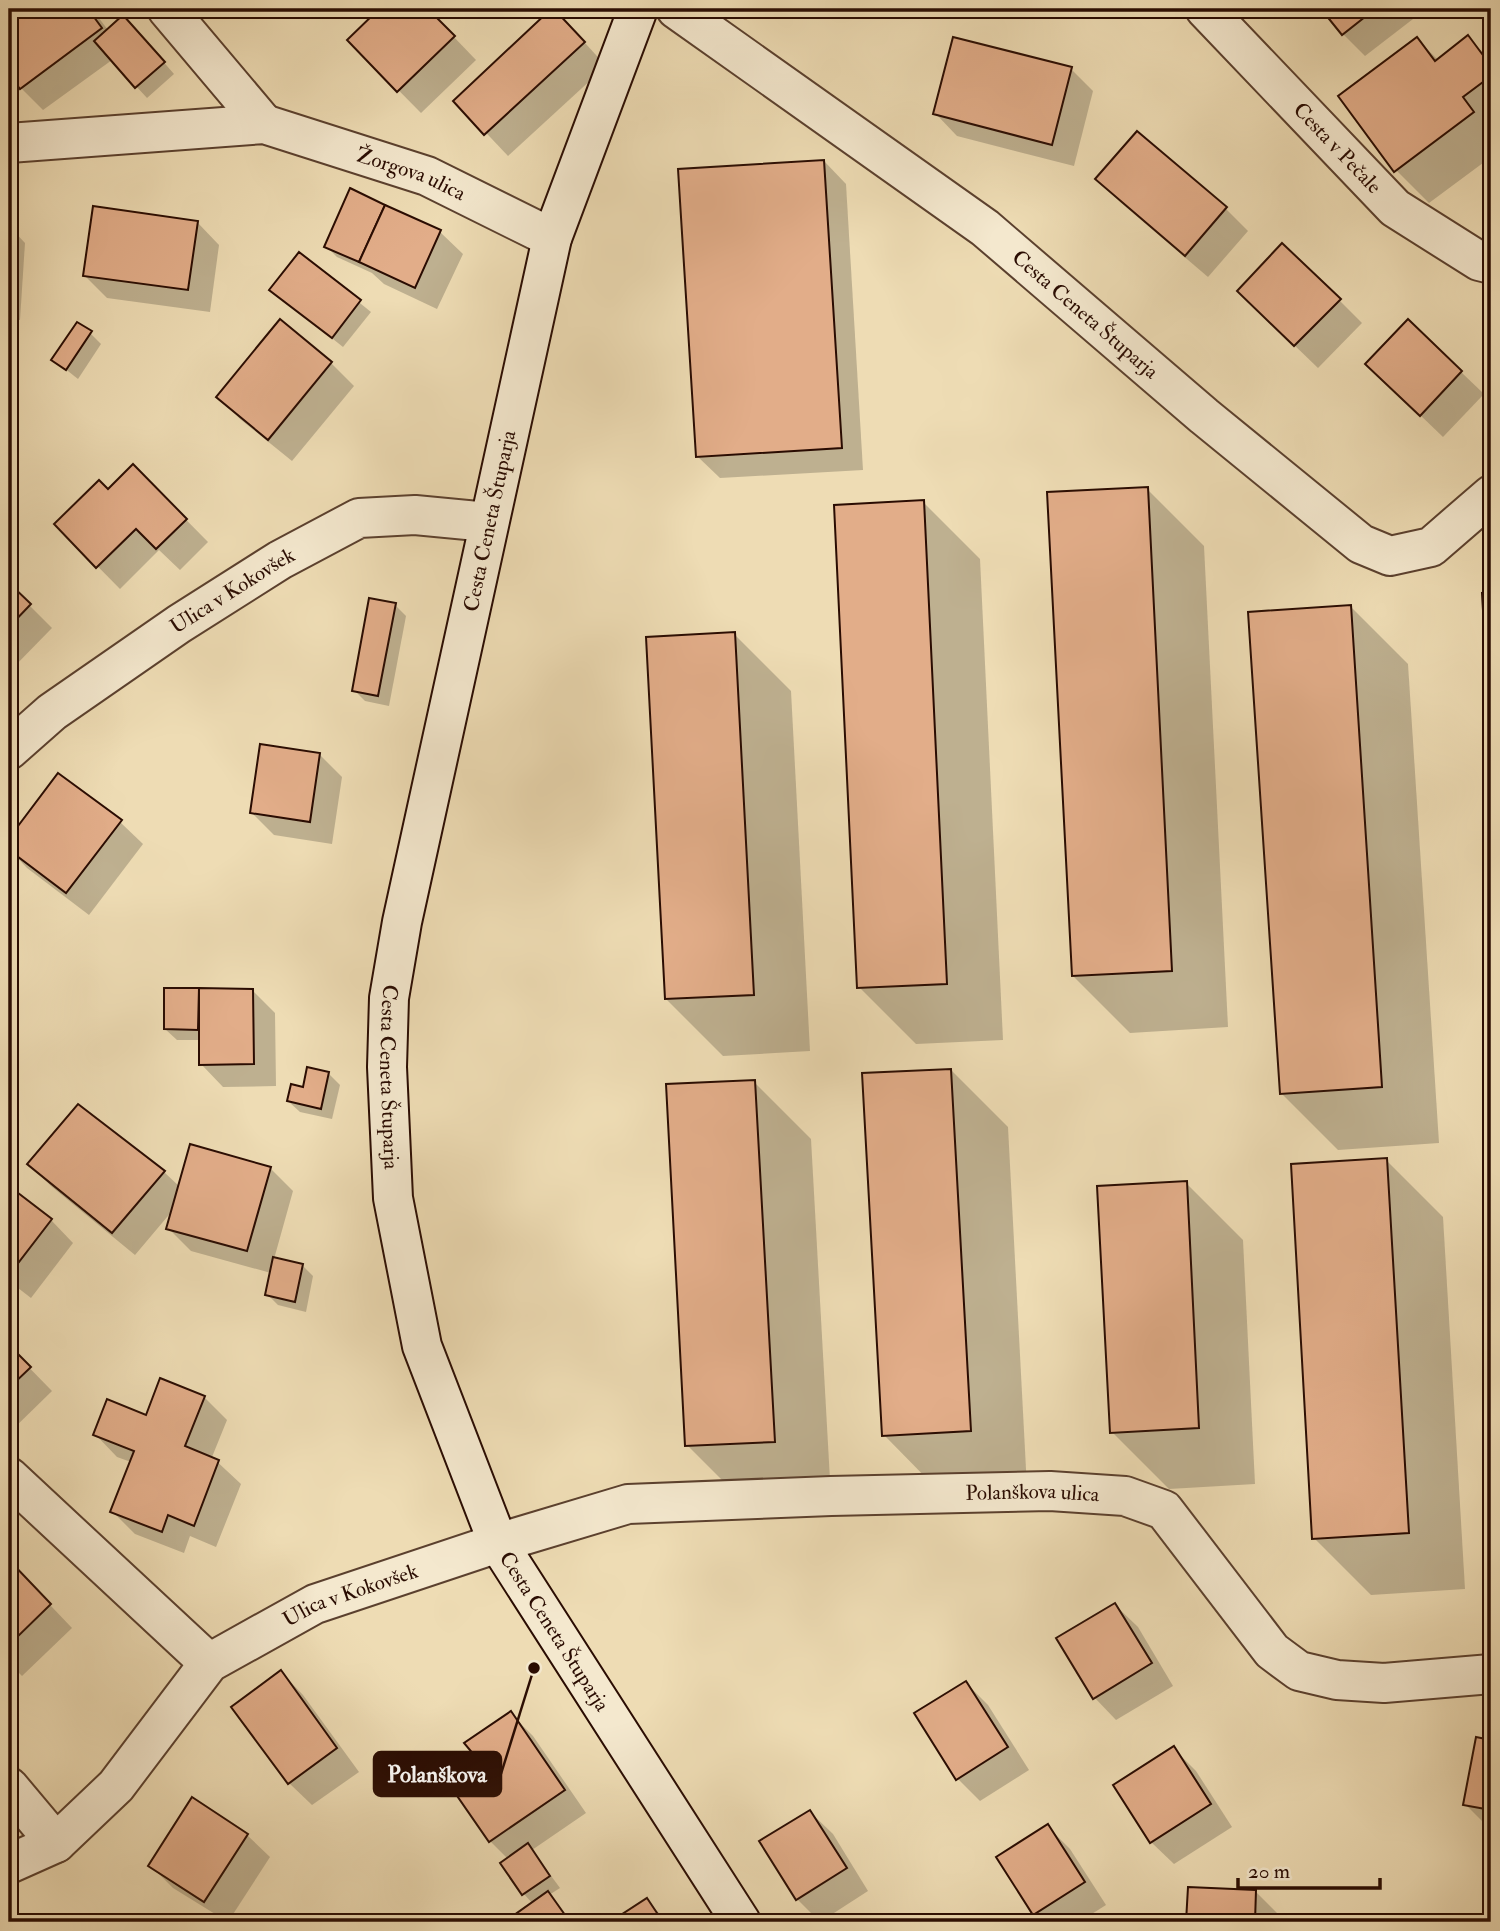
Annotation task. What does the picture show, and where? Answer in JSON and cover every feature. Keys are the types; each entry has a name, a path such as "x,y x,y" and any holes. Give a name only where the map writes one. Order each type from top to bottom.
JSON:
{"street":[{"path":"167,9 264,124"},
{"name":"Cesta Ceneta Štuparja","path":"638,9 552,238 402,922 389,998 387,1067 393,1198 422,1346 498,1543 741,1922"},
{"name":"Cesta Ceneta Štuparja","path":"676,9 985,229 1204,416 1361,544 1390,556 1431,547 1491,495"},
{"name":"Cesta v Pečale","path":"1205,9 1395,208 1479,261 1491,264"},
{"name":"Žorgova ulica","path":"9,143 264,124 427,176 552,238"},
{"name":"Ulica v Kokovšek","path":"9,750 52,712 179,624 280,560 359,518 415,516 488,522"},
{"path":"9,1477 209,1663"},
{"name":"Polanškova ulica","path":"498,1543 628,1504 1050,1491 1125,1496 1164,1510 1272,1651 1299,1671 1337,1680 1384,1682 1491,1674"},
{"name":"Ulica v Kokovšek","path":"9,1864 55,1843 116,1786 209,1663 315,1604 498,1543"},
{"path":"9,1787 55,1843"}],"building":[{"path":"9,9 88,9 102,28 20,89 9,74"},
{"path":"379,9 428,9 455,36 397,92 347,40"},
{"path":"551,9 585,42 484,135 453,101"},
{"path":"1321,9 1375,9 1342,35"},
{"path":"123,15 165,62 135,88 94,41"},
{"path":"1468,35 1491,66 1491,76 1463,97 1474,112 1394,172 1338,96 1417,37 1435,61"},
{"path":"953,37 1072,67 1052,145 933,114"},
{"path":"1137,131 1227,207 1185,256 1095,179"},
{"path":"824,160 842,448 696,457 678,169"},
{"path":"350,188 385,205 359,262 324,247"},
{"path":"385,205 441,230 415,288 359,262"},
{"path":"93,206 198,221 188,290 83,276"},
{"path":"1282,243 1341,299 1294,346 1237,291"},
{"path":"299,252 361,300 332,338 269,290"},
{"path":"280,319 332,362 268,440 216,397"},
{"path":"1408,319 1462,371 1420,416 1365,364"},
{"path":"77,322 92,331 66,370 51,360"},
{"path":"133,464 187,519 156,549 136,529 96,568 54,524 99,480 108,489"},
{"path":"1148,487 1172,971 1072,976 1047,492"},
{"path":"924,500 947,984 857,988 834,505"},
{"path":"9,583 31,604 9,627"},
{"path":"1491,592 1491,752 1482,593"},
{"path":"369,598 396,603 378,696 352,691"},
{"path":"1351,605 1382,1087 1280,1094 1248,612"},
{"path":"735,632 754,995 665,999 646,637"},
{"path":"260,744 320,753 310,822 250,813"},
{"path":"58,773 122,820 66,893 9,850 9,838"},
{"path":"164,988 199,988 198,1030 164,1029"},
{"path":"199,988 253,989 254,1064 199,1065"},
{"path":"307,1067 329,1072 321,1109 287,1101 291,1084 303,1087"},
{"path":"951,1069 971,1431 882,1436 862,1073"},
{"path":"755,1080 775,1442 685,1446 666,1084"},
{"path":"78,1104 165,1171 112,1233 27,1164"},
{"path":"190,1144 271,1167 247,1251 166,1229"},
{"path":"1387,1158 1409,1533 1312,1539 1291,1164"},
{"path":"1187,1181 1199,1428 1110,1433 1097,1186"},
{"path":"9,1186 52,1219 9,1275"},
{"path":"273,1257 303,1264 295,1302 265,1295"},
{"path":"9,1345 31,1367 9,1388"},
{"path":"160,1378 205,1396 185,1446 219,1460 194,1526 168,1515 162,1532 110,1512 134,1451 93,1435 107,1399 146,1415"},
{"path":"9,1560 51,1604 9,1645"},
{"path":"1115,1603 1152,1663 1093,1699 1056,1638"},
{"path":"281,1670 337,1748 288,1784 231,1707"},
{"path":"966,1681 1008,1747 956,1780 914,1713"},
{"path":"511,1711 565,1790 489,1842 444,1777 475,1756 464,1743"},
{"path":"1476,1737 1491,1740 1491,1810 1463,1805"},
{"path":"1174,1746 1211,1804 1150,1843 1113,1785"},
{"path":"192,1797 248,1834 204,1902 148,1866"},
{"path":"810,1810 847,1868 796,1900 759,1841"},
{"path":"1048,1824 1085,1882 1033,1915 996,1857"},
{"path":"528,1843 550,1876 522,1895 500,1863"},
{"path":"1188,1887 1256,1890 1255,1922 1186,1922"},
{"path":"548,1891 570,1922 514,1922 510,1918"},
{"path":"647,1898 663,1922 610,1922"}],"place":[{"name":"Polanškova","path":"534,1668"}]}
